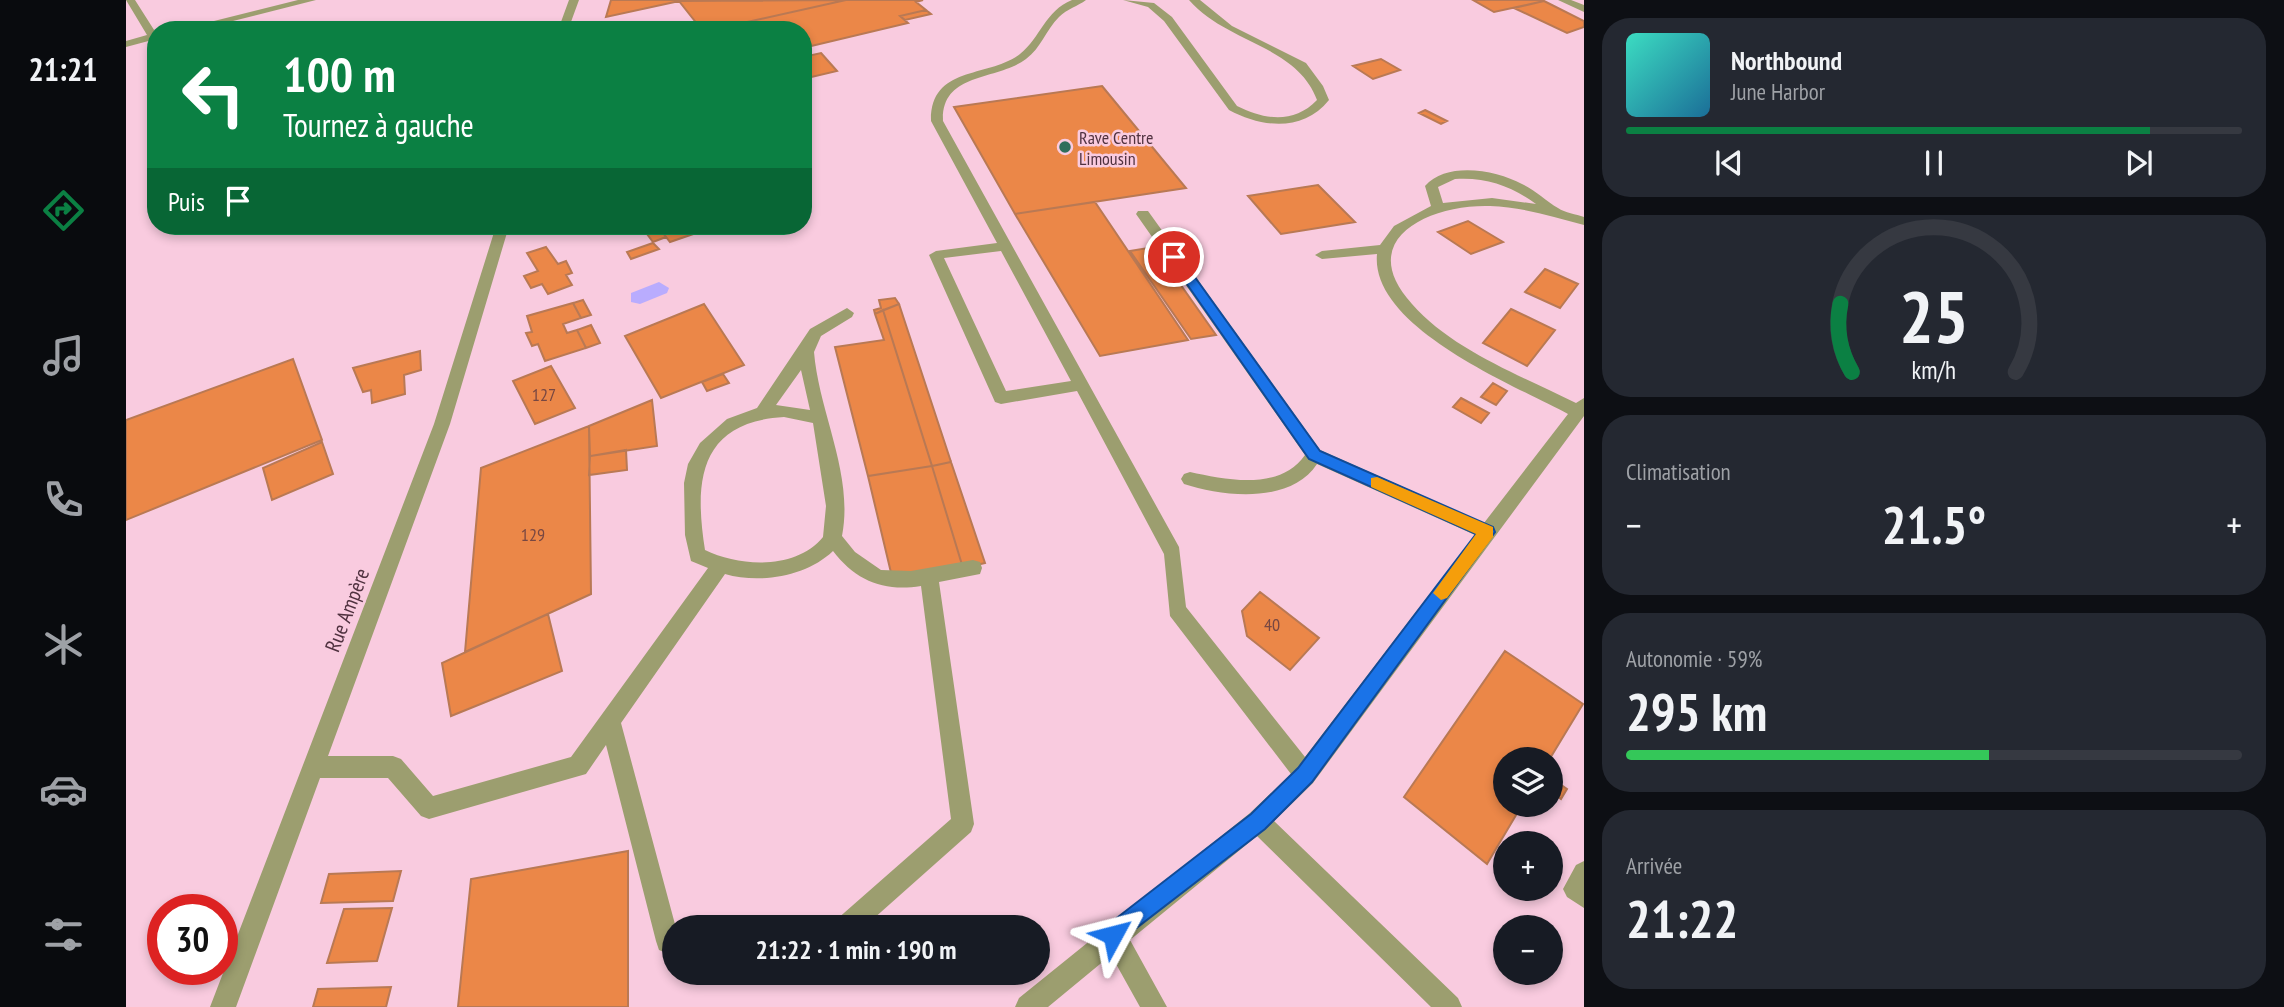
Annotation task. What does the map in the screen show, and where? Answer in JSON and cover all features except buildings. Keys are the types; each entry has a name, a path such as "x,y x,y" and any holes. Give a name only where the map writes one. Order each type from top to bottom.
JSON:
{"street":[{"path":"130,0 147,26"},
{"path":"221,21 311,0"},
{"path":"566,21 574,0"},
{"path":"1081,0 1056,12 1026,55 1001,69 962,80 950,87 936,108 937,121 1173,553 1177,610 1305,775"},
{"path":"1128,0 1151,5 1168,19 1233,108 1249,118 1272,122 1300,117 1316,110 1323,100 1311,72 1296,59 1226,26 1194,0"},
{"path":"1563,0 1584,9"},
{"path":"126,44 147,38"},
{"path":"1438,208 1431,186 1445,177 1458,176 1505,181 1558,213"},
{"path":"1028,1007 1113,935 1258,821 1305,775 1581,408 1445,342 1425,327 1389,280 1383,261 1389,242 1403,225 1419,214 1461,202 1486,202 1558,213 1584,221"},
{"path":"1143,214 1314,455 1487,532"},
{"name":"Rue Ampère","path":"223,1007 442,424 499,235"},
{"path":"1005,246 936,255 1002,398 1081,385"},
{"path":"1322,256 1386,249"},
{"path":"762,412 806,351 814,335 825,324 847,313"},
{"path":"806,351 819,419 836,514 832,537 817,555 788,566 751,572 719,567 698,555 692,529 695,466 713,438 734,422 762,412 784,409 819,419"},
{"path":"1190,479 1238,487 1264,485 1297,476 1314,455"},
{"path":"832,537 849,562 866,573 895,583 973,568"},
{"path":"312,767 393,767 429,808 578,766 719,567"},
{"path":"859,915 963,824 929,575"},
{"path":"610,721 662,918"},
{"path":"1258,821 1448,1007"},
{"path":"1584,873 1575,889 1584,896"},
{"path":"1113,935 1154,1007"}],"shaded area":[{"path":"659,282 669,288 667,293 640,304 631,302 631,293"}],"slow traffic":[{"path":"1377,483 1487,532 1441,593"}],"place":[{"name":"Rave Centre Limousin","path":"1065,147"}],"route":[{"path":"1113,935 1258,821 1305,775 1487,532 1314,455 1174,257"}]}
